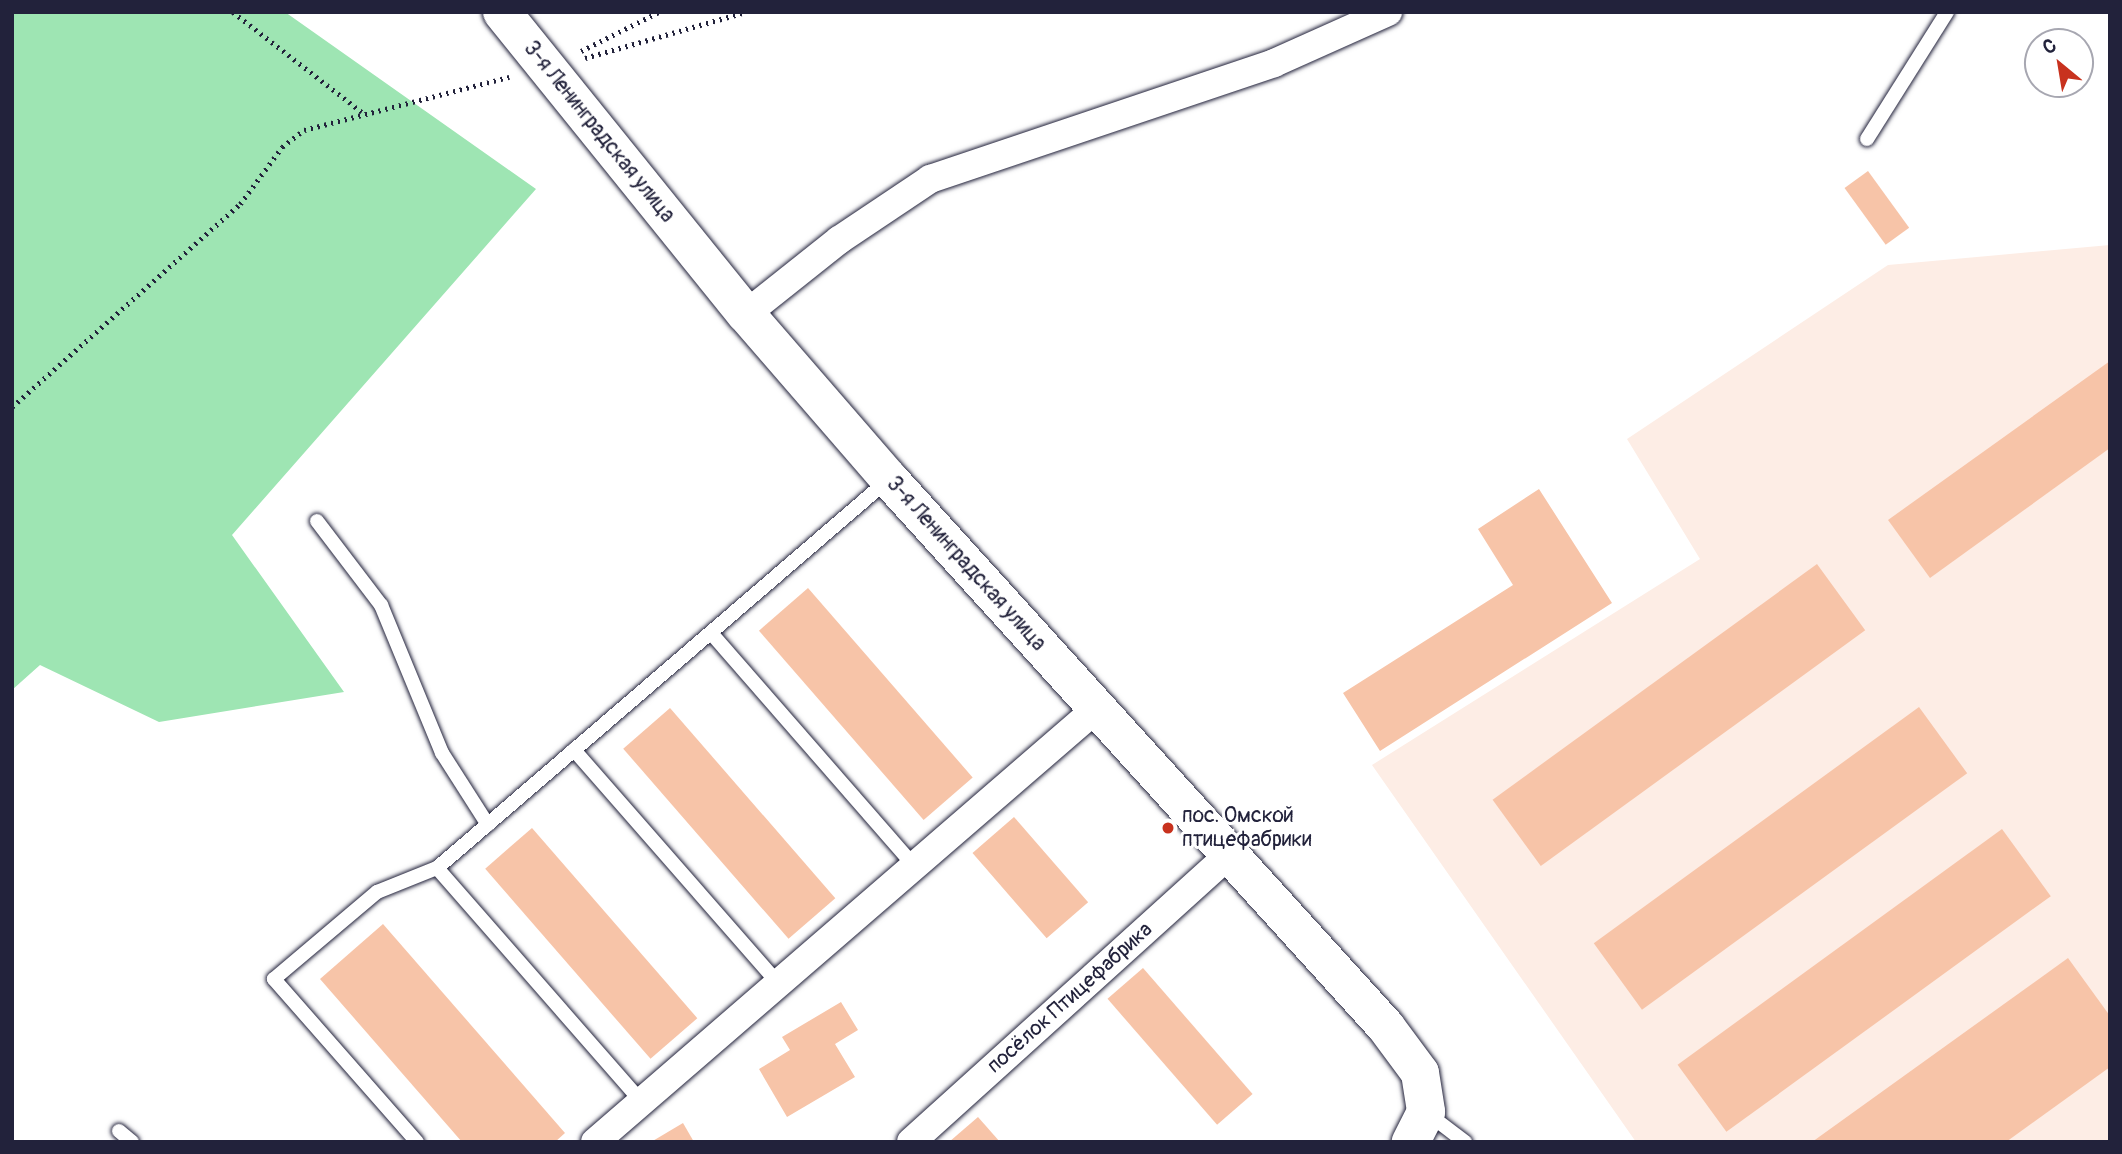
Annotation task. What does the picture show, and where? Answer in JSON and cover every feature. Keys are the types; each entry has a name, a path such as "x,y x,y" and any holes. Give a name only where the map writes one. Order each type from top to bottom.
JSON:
{"street":[{"name":"3-я Ленинградская улица","path":"502,12 746,314 889,480 1386,1027 1420,1073 1418,1127"},
{"path":"746,314 839,240 930,179 1274,63 1388,12"},
{"path":"595,1142 1096,709"},
{"name":"посёлок Птицефабрика","path":"911,1142 1230,854"}],"lane":[{"path":"1867,139 1947,12"},
{"path":"417,1142 274,979 377,892 438,869 889,480"},
{"path":"317,521 381,605 442,753 488,825"},
{"path":"711,633 914,866"},
{"path":"574,750 778,983"},
{"path":"438,869 641,1101"},
{"path":"1418,1127 1465,1142"},
{"path":"119,1132 132,1142"}],"path":[{"path":"233,12 362,112"},
{"path":"547,68 659,12"},
{"path":"12,407 240,204 282,147 304,130 362,112 547,68 745,12"}],"shaded area":[{"path":"2110,245 2110,1142 1636,1142 1372,765 1700,559 1627,439 1888,265"}],"green space":[{"path":"12,12 285,12 536,189 232,535 344,692 159,722 40,665 12,690"}],"building":[{"path":"1868,171 1909,228 1886,245 1845,188"},
{"path":"2110,361 2110,448 1930,578 1888,520"},
{"path":"1539,489 1612,603 1380,751 1343,693 1513,585 1478,529"},
{"path":"1817,564 1865,630 1541,866 1493,800"},
{"path":"808,588 973,777 924,820 759,631"},
{"path":"1919,707 1967,773 1642,1010 1594,943"},
{"path":"670,708 835,898 789,939 623,749"},
{"path":"1014,817 1088,902 1047,938 972,853"},
{"path":"532,828 697,1018 651,1059 485,869"},
{"path":"2002,829 2051,896 1726,1132 1678,1065"},
{"path":"383,924 565,1133 555,1142 462,1142 320,979"},
{"path":"2068,958 2110,1016 2110,1067 2006,1142 1812,1142"},
{"path":"1143,968 1253,1094 1217,1125 1108,999"},
{"path":"841,1002 858,1030 835,1044 855,1077 787,1117 759,1069 790,1050 782,1037"},
{"path":"978,1117 1000,1142 949,1142"},
{"path":"683,1123 694,1142 651,1142"}],"place":[{"name":"пос. Омской птицефабрики","path":"1168,828"}]}
